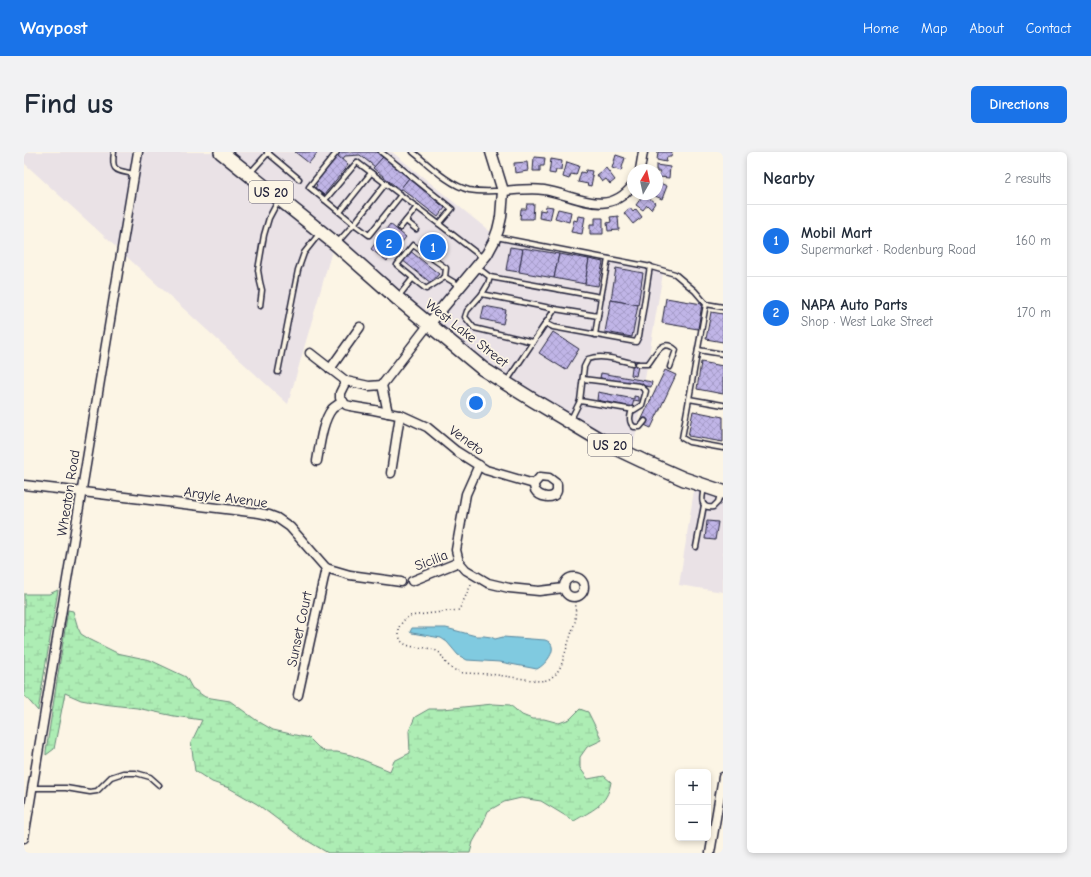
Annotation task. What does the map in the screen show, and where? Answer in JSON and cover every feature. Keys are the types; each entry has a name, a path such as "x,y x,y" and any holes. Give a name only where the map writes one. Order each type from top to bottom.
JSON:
{"main road":[{"name":"West Lake Street","path":"221,152 336,244 397,298 483,369 607,444 684,479 722,492"}],"street":[{"name":"Wheaton Road","path":"24,838 138,152"},
{"path":"310,353 346,381 369,386 382,385 483,258 494,241 501,217 504,191 491,152"},
{"path":"641,164 643,152"},
{"path":"504,191 529,189 543,190 588,202 601,203 622,196 627,191"},
{"path":"330,369 360,327"},
{"path":"317,461 322,433 327,419 333,408 343,401 340,398 340,393 346,381"},
{"path":"382,385 388,413"},
{"name":"Veneto","path":"343,401 350,406 400,416 427,427 456,451 486,470 534,484"},
{"path":"390,473 400,416"},
{"path":"478,465 466,494 456,550 459,562 466,570 488,583 509,588 539,591 564,588"},
{"name":"Argyle Avenue","path":"24,485 81,493 259,512 284,522 290,527 326,568"},
{"name":"Sicilia","path":"412,581 459,562"},
{"path":"326,568 350,575 401,582"},
{"name":"Sunset Court","path":"298,695 326,568"},
{"path":"710,853 723,777"}],"lane":[{"path":"114,152 112,164 114,168 134,174"},
{"path":"249,175 268,152 299,179"},
{"path":"337,152 309,187 369,235 401,195"},
{"path":"381,152 452,209 439,224"},
{"path":"413,152 453,185 468,190 483,192 504,191"},
{"path":"325,200 357,162 483,258"},
{"path":"340,212 371,173"},
{"path":"336,244 354,224 386,183"},
{"path":"260,306 262,290 258,270 264,235 269,218 279,199"},
{"path":"400,228 417,207"},
{"path":"406,221 416,229"},
{"path":"278,372 298,270 304,253 321,232"},
{"path":"495,236 650,266 674,274 696,291 706,304 723,307"},
{"path":"414,245 446,268 445,277 426,288 397,265 414,245"},
{"path":"595,335 608,258"},
{"path":"545,323 553,327 636,342 639,336 650,266"},
{"path":"476,267 490,277 601,297"},
{"path":"397,298 413,278 411,277"},
{"path":"445,277 460,287"},
{"path":"490,277 482,294 467,311 465,317 474,328 533,342"},
{"path":"482,294 598,316"},
{"path":"706,304 682,438 689,442 723,448"},
{"path":"506,383 555,309"},
{"path":"638,364 648,364 656,355 660,347 664,345 672,346 676,350 670,368"},
{"path":"698,350 723,354"},
{"path":"569,421 580,401 584,367 588,359 597,357 632,363"},
{"path":"580,401 634,410 642,405 646,391 640,386 583,379"},
{"path":"689,399 723,405"},
{"path":"632,409 629,420 631,424 634,427 640,428 645,422"},
{"path":"696,547 704,505 702,497 705,486"},
{"path":"704,505 707,507 713,507 718,502 722,492"},
{"path":"32,788 66,788 97,792 112,777 123,773 136,773 150,777 159,785"}],"path":[{"path":"471,585 459,610 409,616 399,627 399,636 401,641 406,645 435,650 440,653 445,662 452,669 463,673 490,674 538,681 548,680 556,674 565,657 575,622 576,602"}],"shaded area":[{"path":"24,152 216,152 333,247 288,404 24,163"},
{"path":"224,152 392,152 493,234 492,240 429,322"},
{"path":"498,235 664,267 632,455 486,367 433,324"},
{"path":"695,484 723,494 723,592 679,585"}],"green space":[{"path":"58,590 38,711 24,695 24,594 49,594"},
{"path":"68,610 73,611 81,634 117,653 150,660 186,677 192,688 205,697 230,701 256,720 273,730 309,738 318,747 326,752 337,752 351,755 390,771 394,761 410,753 409,731 415,717 429,709 493,704 510,705 522,715 532,719 544,719 559,723 570,719 580,709 588,712 602,740 587,747 580,757 580,768 588,779 604,776 611,782 609,790 606,797 598,806 574,821 541,801 521,798 504,802 488,811 473,842 470,853 328,853 301,837 257,804 229,788 212,782 195,771 191,743 202,720 137,708 81,700 65,693 54,749 46,755"}],"water":[{"path":"412,628 446,628 476,636 491,637 495,639 503,637 545,640 550,642 552,650 545,663 537,669 500,662 467,660 458,655 447,642 441,638 412,633 410,632"}],"building":[{"path":"295,152 318,152 309,163"},
{"path":"339,152 377,152 383,157 375,167 360,155 345,156 342,160 337,155"},
{"path":"658,152 672,152 671,157 667,157 666,162 657,160"},
{"path":"337,155 348,165 324,195 315,188 317,185 315,183"},
{"path":"616,155 625,158 621,171 612,168"},
{"path":"383,157 409,178 400,190 373,168"},
{"path":"534,157 545,158 544,166 540,166 540,171 533,171"},
{"path":"551,159 562,161 561,170 556,170 555,174 549,173"},
{"path":"527,162 528,171 515,173 514,163"},
{"path":"567,162 579,166 576,175 571,174 569,179 563,177"},
{"path":"663,166 670,167 669,178 663,177"},
{"path":"606,168 615,180 610,184 606,179 602,182 597,175"},
{"path":"586,170 592,171 591,175 593,176 591,186 578,182 581,172 585,173"},
{"path":"409,178 445,208 438,217 401,188"},
{"path":"663,184 667,186 663,196"},
{"path":"640,200 651,200 655,203 651,209 647,205 643,210 636,205"},
{"path":"527,204 534,204 533,219 520,219 521,209 526,209"},
{"path":"546,206 553,207 550,220 539,218 540,210 545,211"},
{"path":"630,208 633,212 636,209 642,217 633,224 624,213"},
{"path":"558,209 571,212 569,222 555,218"},
{"path":"578,216 585,217 582,234 571,232 574,220 577,221"},
{"path":"618,216 619,230 608,231 607,223 611,222 610,217"},
{"path":"595,218 603,218 603,234 590,234 590,224 595,224"},
{"path":"390,224 406,237 387,261 371,249"},
{"path":"426,237 445,252 440,258 421,243"},
{"path":"510,247 523,249 519,272 506,270"},
{"path":"523,248 559,254 554,278 519,272"},
{"path":"409,250 439,274 431,283 402,260"},
{"path":"559,254 589,259 585,284 554,278"},
{"path":"589,259 603,262 598,286 585,284"},
{"path":"616,268 643,273 638,305 611,300"},
{"path":"666,298 702,304 698,329 662,323"},
{"path":"611,300 638,305 632,337 605,332"},
{"path":"484,306 506,310 503,324 481,319"},
{"path":"711,312 723,314 723,342 706,339"},
{"path":"553,332 579,349 566,370 539,353"},
{"path":"633,360 639,361 636,376 631,375"},
{"path":"701,362 723,366 723,394 697,389"},
{"path":"665,370 676,375 651,428 640,423"},
{"path":"601,373 652,382 651,387 600,378"},
{"path":"598,392 634,399 634,396 639,397 639,401 634,400 632,407 597,400"},
{"path":"693,411 723,417 723,442 688,436"},
{"path":"707,521 718,522 715,540 705,539"}],"place":[{"name":"NAPA Auto Parts","path":"389,243"},
{"name":"Mobil Mart","path":"433,247"}]}
